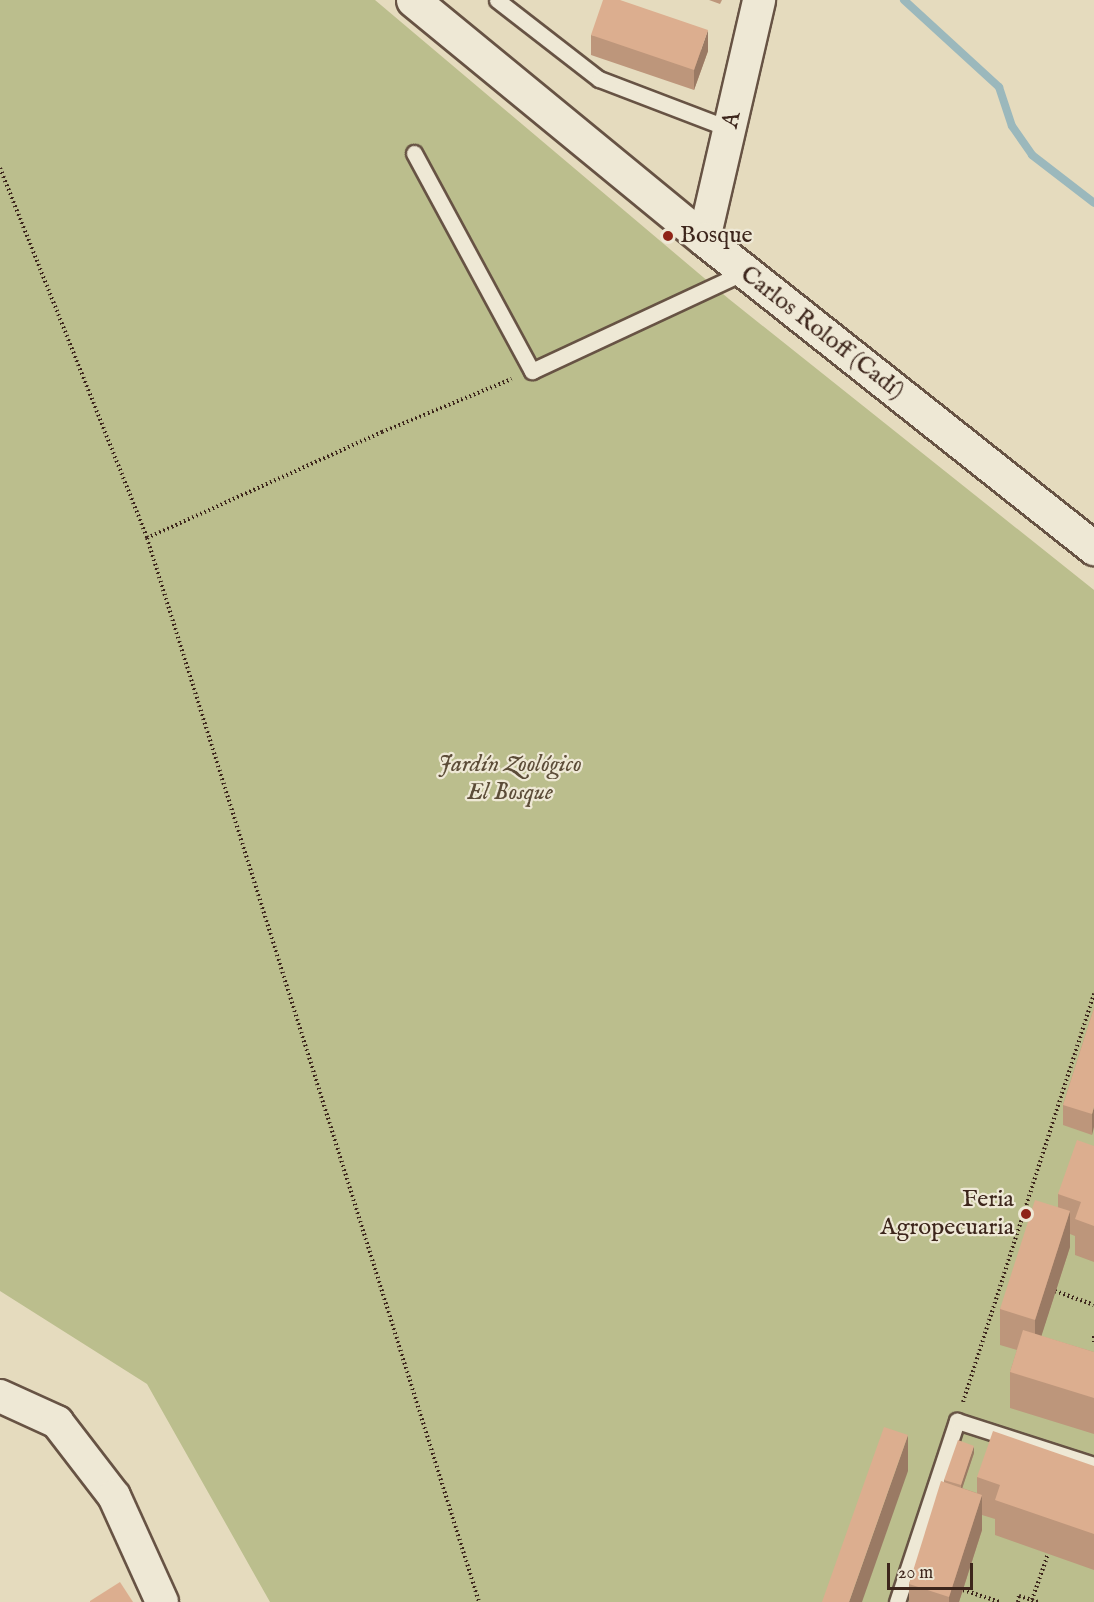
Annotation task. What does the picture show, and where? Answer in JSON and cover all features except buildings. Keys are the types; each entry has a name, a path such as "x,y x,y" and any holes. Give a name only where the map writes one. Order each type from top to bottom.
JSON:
{"street":[{"name":"Carlos Roloff (Cadí)","path":"413,0 744,272 1094,548"},
{"name":"A","path":"704,239 759,0"},
{"path":"0,1396 57,1422 114,1496 162,1602"}],"lane":[{"path":"497,0 599,79 730,129"},
{"path":"414,153 532,371 744,272"},
{"path":"897,1602 957,1420 1094,1465"}],"path":[{"path":"0,168 147,538 479,1602"},
{"path":"147,538 382,432 532,371"},
{"path":"957,1420 1094,994"},
{"path":"1055,1291 1094,1305"},
{"path":"1094,1336 1094,1345"},
{"path":"1032,1600 1048,1554"},
{"path":"963,1590 999,1602"},
{"path":"1018,1602 1019,1596 1038,1602"}],"green space":[{"name":"Jardín Zoológico El Bosque","path":"0,0 375,0 729,299 1094,590 1094,1602 270,1602 147,1384 0,1291"}],"waterway":[{"path":"904,0 999,87 1012,126 1032,155 1094,203"}],"place":[{"name":"Bosque","path":"668,236"},
{"name":"Feria Agropecuaria","path":"1026,1214"}]}
